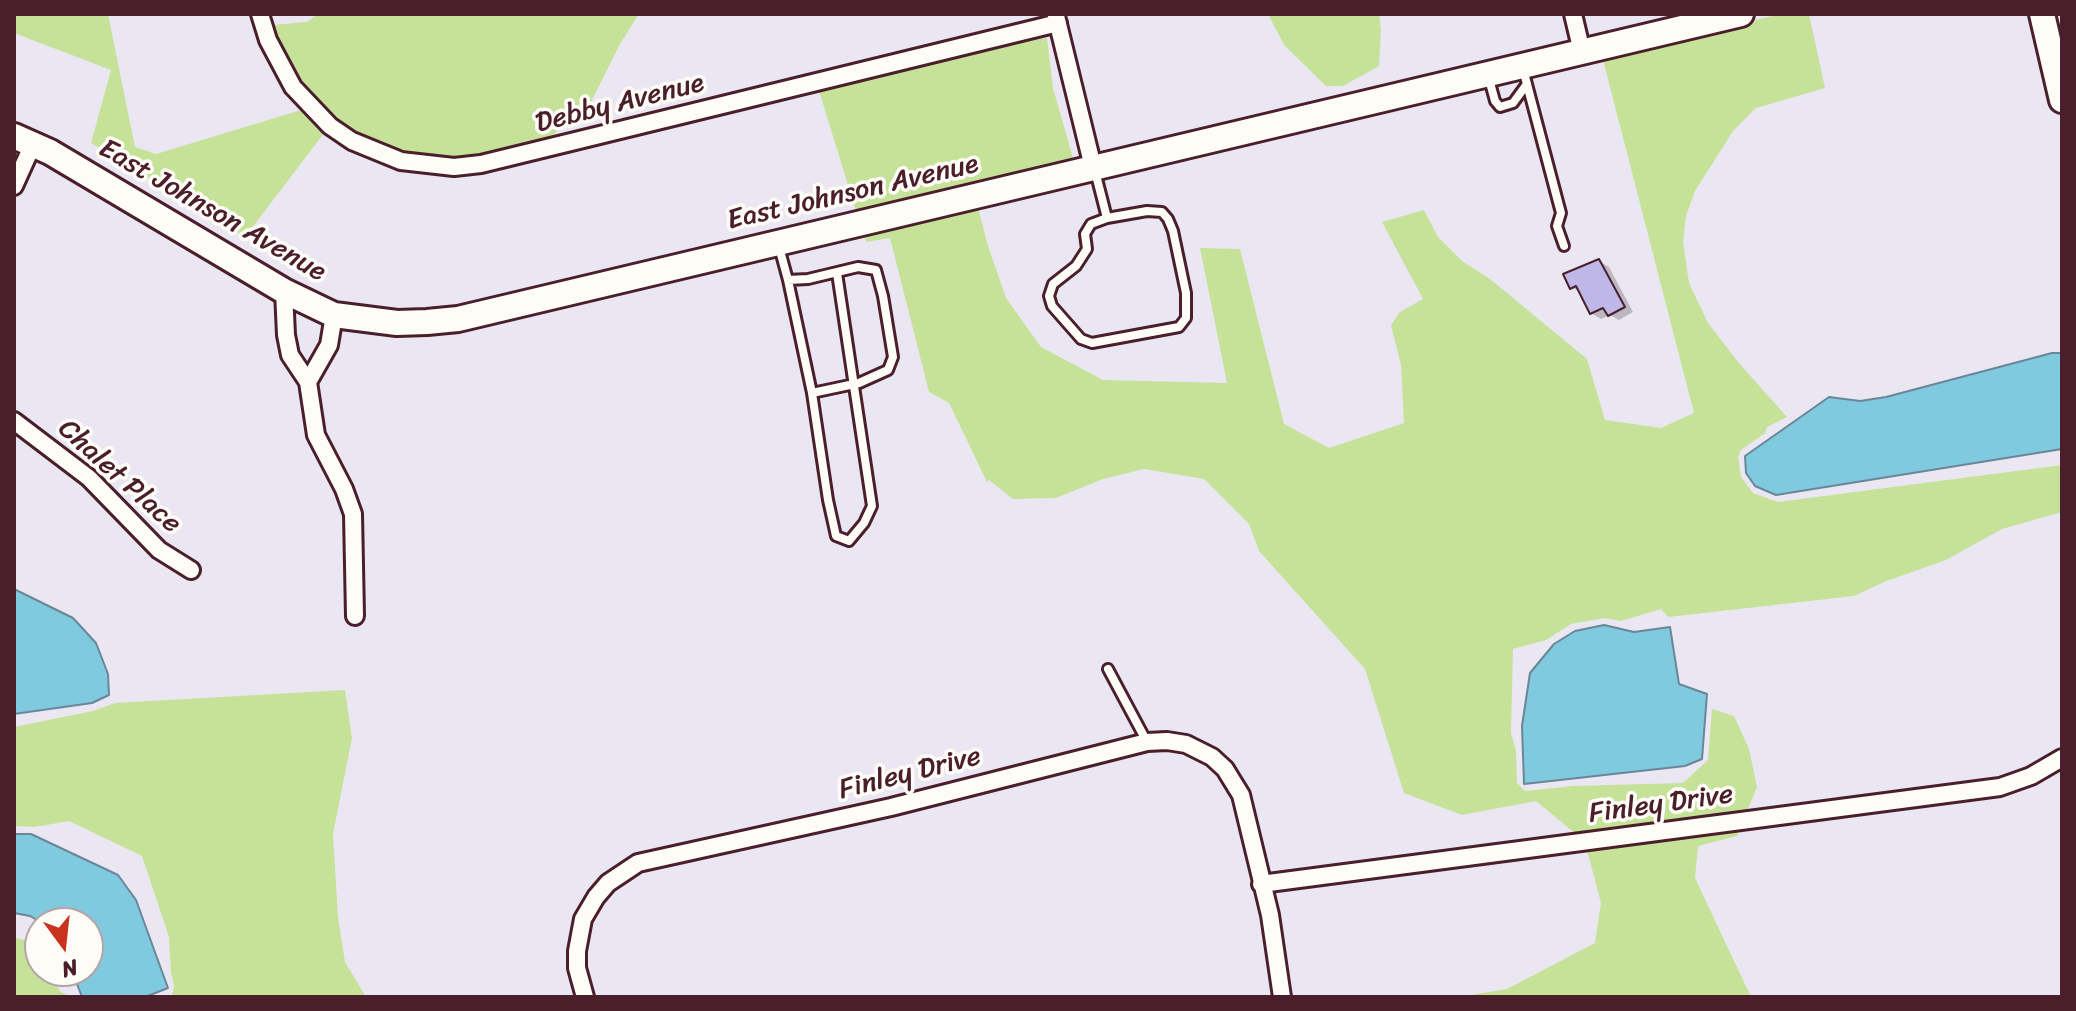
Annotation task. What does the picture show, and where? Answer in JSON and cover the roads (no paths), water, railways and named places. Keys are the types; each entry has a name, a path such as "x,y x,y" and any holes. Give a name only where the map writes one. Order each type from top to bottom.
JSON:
{"main road":[{"name":"East Johnson Avenue","path":"19,140 284,291 334,315 397,323 458,319 1488,74 1524,75 1582,52 1741,14"},
{"path":"2042,14 2062,100"}],"street":[{"name":"Debby Avenue","path":"260,14 279,65 310,108 330,126 352,141 401,161 454,167 496,161 1056,18"},
{"path":"1573,14 1582,52"},
{"path":"1056,18 1093,167"},
{"path":"14,186 19,140"},
{"path":"284,291 290,355 308,382 316,435 344,489 353,514 355,616"},
{"path":"308,382 324,357 334,315"},
{"name":"Chalet Place","path":"14,421 89,478 159,550 191,570"},
{"name":"Finley Drive","path":"585,997 577,968 577,944 583,919 608,883 638,863 891,807 1147,742 1167,741 1186,744 1212,757 1225,769 1241,795 1270,915 1282,997"},
{"name":"Finley Drive","path":"1261,884 2000,787 2031,776 2062,758"}],"lane":[{"path":"1488,74 1495,101 1500,107 1513,103 1524,75"},
{"path":"1524,75 1561,213 1557,226 1564,246"},
{"path":"1093,167 1107,218"},
{"path":"1147,211 1162,212 1168,219 1186,293 1186,318 1179,327 1092,343 1081,339 1052,306 1049,296 1053,284 1076,266 1087,249 1085,234 1091,224 1107,218 1147,211"},
{"path":"778,242 812,393 836,536 849,541 864,523 872,506 837,273"},
{"path":"788,280 858,267 876,270 883,296 893,357 888,370 859,383 812,393"},
{"path":"1108,669 1147,742"}],"water":[{"path":"2052,353 2062,353 2062,449 1776,495 1755,486 1746,473 1745,456 1829,397 1860,401 1886,397"},
{"path":"14,589 73,618 96,643 108,674 109,695 92,703 14,714"},
{"path":"1604,625 1634,632 1670,627 1679,684 1707,694 1702,759 1685,766 1524,784 1522,726 1530,673 1554,644 1575,631"},
{"path":"14,834 31,834 118,875 136,900 168,988 145,997 82,997 78,987 104,987 104,907 24,907 24,915 14,913"}]}
